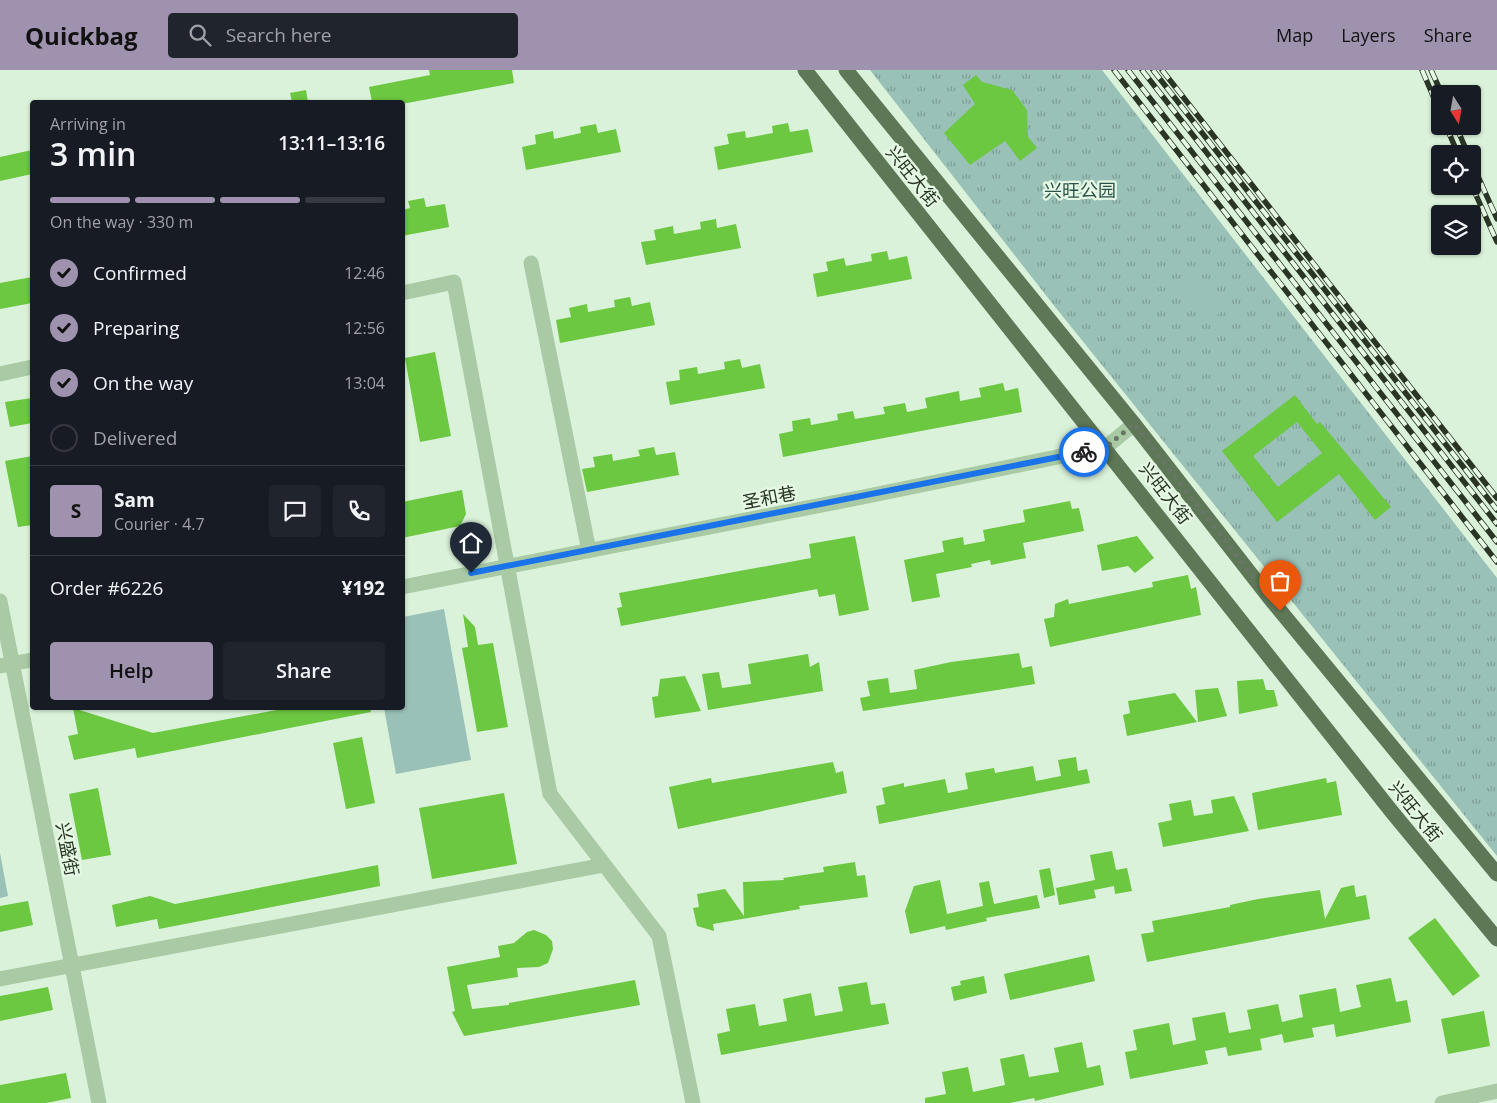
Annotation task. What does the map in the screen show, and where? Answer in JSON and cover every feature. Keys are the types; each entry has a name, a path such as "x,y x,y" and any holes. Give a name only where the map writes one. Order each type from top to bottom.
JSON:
{"main road":[{"name":"兴旺大街","path":"805,70 1106,447 1392,812 1497,939"},
{"name":"兴旺大街","path":"846,70 1134,424 1268,596 1497,874"}],"street":[{"path":"531,263 589,551"},
{"path":"405,292 454,282 550,794 659,936 693,1103"},
{"path":"0,374 30,367"},
{"name":"圣和巷","path":"405,586 1106,447 1134,424"},
{"name":"兴盛街","path":"0,601 6,665 72,966 99,1103"},
{"path":"6,665 30,660"},
{"path":"0,979 604,865"},
{"path":"1442,1103 1497,1091"}],"green space":[{"name":"兴旺公园","path":"870,70 1102,70 1497,578 1497,856 1052,303"},
{"path":"1204,279 1222,312 1202,322 1184,289"},
{"path":"444,609 471,760 396,774 384,710 405,710 405,617"},
{"path":"0,853 8,896 0,898"}],"building":[{"path":"429,70 512,70 514,83 405,103 405,100 372,100 369,87 430,75"},
{"path":"976,75 982,82 1012,90 1027,110 1028,137 1037,148 1020,161 1005,141 970,165 944,133 975,104 963,85"},
{"path":"306,90 308,100 292,100 290,93"},
{"path":"788,123 790,132 808,129 813,152 718,170 714,147 729,144 727,134 745,131 746,138 773,133 772,126"},
{"path":"596,124 598,133 616,129 621,152 526,170 522,147 536,144 535,135 553,131 554,139 581,133 580,127"},
{"path":"30,150 30,174 0,181 0,157"},
{"path":"424,198 426,207 445,204 449,227 405,235 405,209 410,208 408,201"},
{"path":"716,219 717,228 736,224 741,248 646,265 641,242 656,240 654,230 673,226 674,234 701,229 700,222"},
{"path":"887,251 889,260 907,256 912,279 817,297 813,274 828,271 826,262 844,258 846,266 872,261 871,254"},
{"path":"30,277 30,303 0,309 0,283"},
{"path":"630,297 632,306 650,302 655,325 560,343 556,320 571,317 569,308 587,304 588,312 615,307 614,300"},
{"path":"435,352 451,436 420,442 405,358"},
{"path":"740,359 742,368 760,364 765,388 670,405 666,382 680,380 679,370 697,367 698,374 725,369 724,362"},
{"path":"1003,383 1005,391 1018,388 1022,412 783,457 779,434 793,431 792,421 810,418 811,425 838,420 837,414 853,411 855,419 885,414 883,407 905,403 907,412 927,408 925,398 959,391 960,401 981,397 979,388"},
{"path":"1295,395 1317,424 1320,422 1391,507 1375,520 1339,474 1277,522 1222,451","holes":["1297,422 1322,453 1278,487 1253,456"]},
{"path":"30,398 30,423 10,427 5,402"},
{"path":"654,447 656,455 675,452 679,475 587,492 582,469 595,467 593,457 612,454 613,461 640,456 638,450"},
{"path":"30,456 30,525 18,527 5,461"},
{"path":"462,490 466,514 460,526 405,537 405,501"},
{"path":"1070,501 1072,509 1079,508 1084,531 1023,543 1026,558 991,565 990,560 971,564 972,567 936,574 940,597 912,602 904,560 944,552 942,541 963,537 964,545 985,541 983,530 1025,522 1023,510"},
{"path":"855,536 869,610 839,616 835,594 819,597 817,589 621,626 617,608 622,607 619,593 811,558 809,544"},
{"path":"1137,536 1154,558 1135,573 1128,566 1102,571 1097,545"},
{"path":"1188,575 1191,589 1196,587 1201,615 1050,647 1044,619 1054,617 1055,604 1068,599 1069,604 1153,587 1152,582"},
{"path":"463,614 475,627 478,645 493,643 508,727 477,732 462,648 468,647"},
{"path":"1019,653 1022,668 1032,666 1035,684 863,711 860,698 870,696 867,681 888,678 890,693 917,689 914,670 951,662"},
{"path":"808,654 810,667 819,662 823,691 708,710 702,674 719,672 722,688 751,684 748,664"},
{"path":"685,676 701,711 655,718 652,697 658,696 660,679"},
{"path":"1263,679 1266,690 1274,690 1278,706 1239,714 1237,681"},
{"path":"1218,688 1227,716 1198,722 1195,690"},
{"path":"1175,693 1197,722 1127,736 1123,715 1130,713 1128,701"},
{"path":"73,710 79,710 153,733 276,710 370,710 371,712 137,758 135,748 74,760 68,736 78,734"},
{"path":"362,737 375,803 346,809 333,743"},
{"path":"1076,757 1078,771 1087,769 1090,783 879,824 876,806 885,804 882,788 904,783 904,787 945,779 948,793 968,789 965,773 994,768 995,773 1033,766 1036,781 1061,776 1058,760"},
{"path":"833,762 836,773 843,771 847,793 678,829 669,787 711,778 712,783"},
{"path":"1326,778 1327,783 1336,781 1342,815 1258,830 1252,793"},
{"path":"98,788 111,855 82,860 69,794"},
{"path":"504,793 517,864 432,879 419,808"},
{"path":"1234,796 1249,831 1163,847 1158,823 1172,820 1169,804 1191,800 1194,816 1213,813 1211,800"},
{"path":"1112,851 1116,870 1127,868 1132,891 1115,894 1114,886 1094,890 1096,898 1059,905 1056,888 1095,880 1090,855"},
{"path":"855,862 857,876 865,875 868,897 799,906 800,909 713,924 714,931 697,926 693,908 699,907 697,894 725,889 744,916 743,882 784,880 783,878 824,872 823,867"},
{"path":"378,865 380,886 159,929 157,919 116,927 112,905 150,896 175,904"},
{"path":"1050,868 1055,895 1044,898 1039,870"},
{"path":"940,880 947,914 983,906 979,883 989,881 994,904 1037,895 1040,908 986,918 987,921 946,930 945,926 910,934 905,911 914,886"},
{"path":"1354,885 1356,897 1366,895 1370,919 1147,962 1141,934 1154,932 1152,921 1230,907 1230,905 1258,899 1320,890 1325,919 1341,888"},
{"path":"28,901 33,925 0,932 0,906"},
{"path":"1435,918 1480,976 1453,996 1408,938"},
{"path":"534,930 546,935 552,941 553,949 548,963 539,967 517,968 518,977 467,985 472,1009 509,1005 509,1003 635,980 640,1005 464,1036 452,1012 455,1011 447,967 500,957 498,946 514,943 527,932"},
{"path":"1089,955 1095,981 1010,1000 1004,974"},
{"path":"984,976 987,993 954,1001 951,987 961,985 960,981"},
{"path":"1391,978 1396,1002 1407,1000 1411,1022 1336,1037 1334,1024 1312,1028 1314,1037 1284,1043 1282,1034 1260,1039 1262,1050 1228,1056 1226,1047 1205,1051 1208,1064 1130,1079 1125,1052 1137,1050 1133,1030 1169,1023 1173,1045 1196,1040 1192,1018 1225,1012 1229,1033 1251,1029 1247,1010 1278,1004 1282,1022 1303,1017 1299,995 1336,988 1340,1012 1361,1007 1356,985"},
{"path":"867,982 871,1005 885,1003 889,1024 721,1055 717,1034 730,1031 726,1009 755,1004 759,1026 787,1021 783,999 811,993 815,1016 843,1011 838,987"},
{"path":"48,987 53,1010 0,1021 0,996"},
{"path":"1484,1011 1490,1046 1448,1054 1441,1019"},
{"path":"1082,1042 1087,1068 1100,1065 1104,1085 1035,1101 1034,1098 1010,1103 925,1103 925,1098 946,1094 942,1072 968,1067 973,1092 1005,1085 1000,1059 1024,1054 1029,1077 1059,1072 1054,1048"},
{"path":"66,1073 71,1098 46,1103 0,1103 0,1085"}],"railway":[{"path":"1114,70 1497,562"},
{"path":"1128,70 1497,542"},
{"path":"1142,70 1497,524"},
{"path":"1153,70 1497,510"},
{"path":"1162,70 1497,498"},
{"path":"1422,70 1431,91"},
{"path":"1431,70 1438,85"},
{"path":"1450,135 1454,145"},
{"path":"1460,135 1464,145"},
{"path":"1481,183 1497,219"},
{"path":"1476,195 1497,242"}],"way so far":[{"path":"1084,452 1106,447 1134,424 1280,611"}],"route":[{"path":"471,573 849,500 1084,452"}]}
